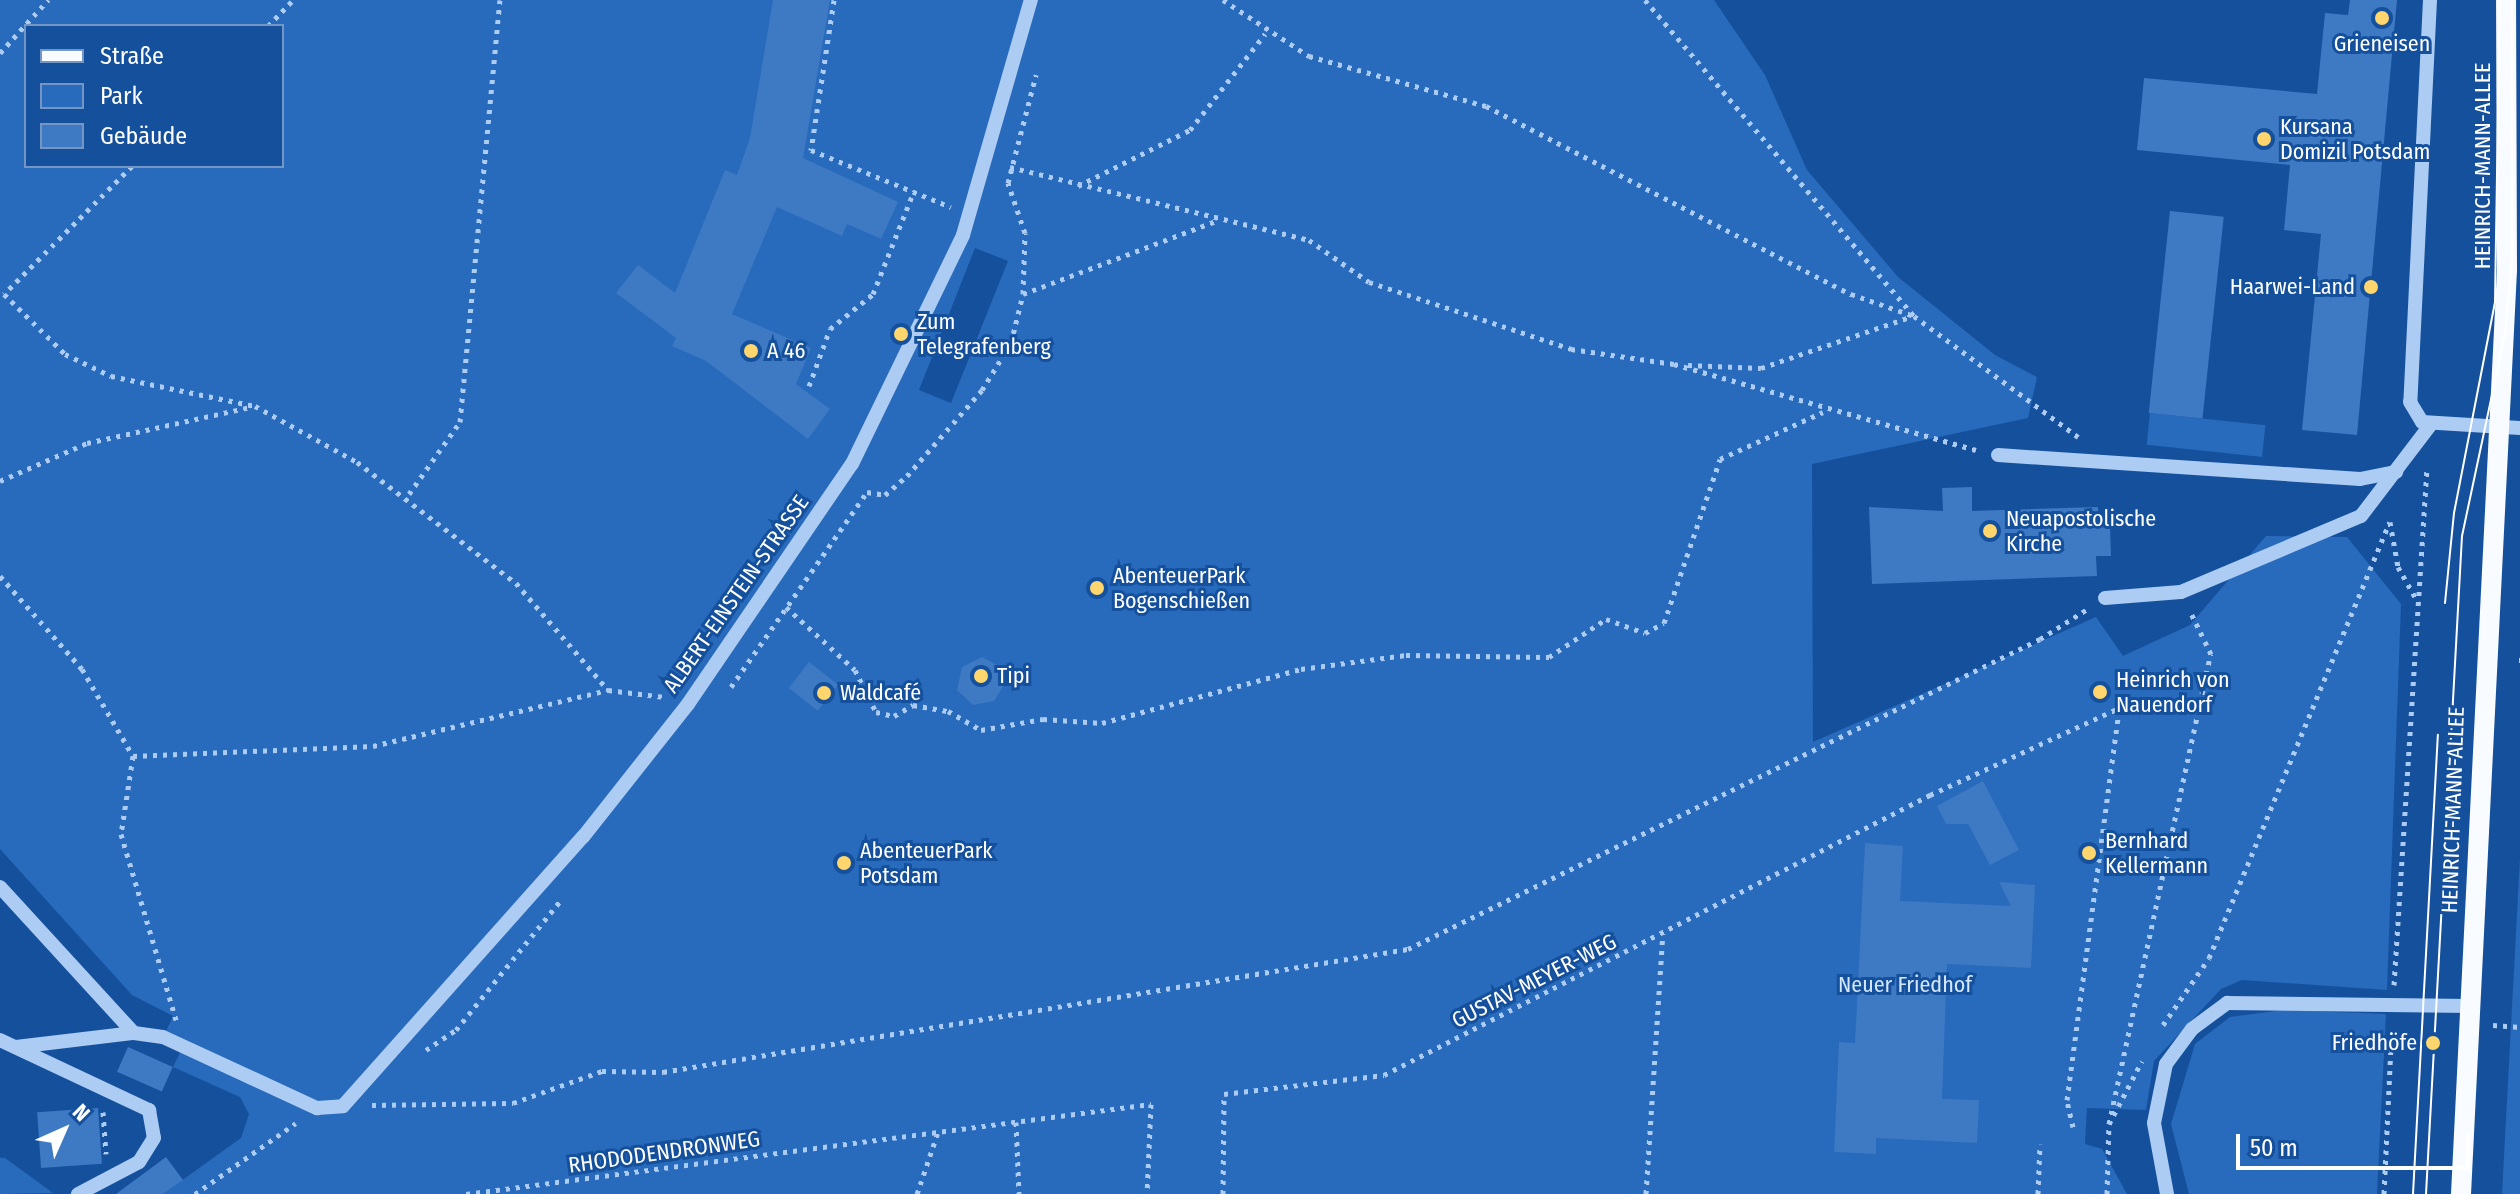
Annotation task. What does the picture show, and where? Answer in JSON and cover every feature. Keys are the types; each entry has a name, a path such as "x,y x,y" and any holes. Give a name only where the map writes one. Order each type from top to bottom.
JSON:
{"main road":[{"name":"HEINRICH-MANN-ALLEE","path":"2461,1194 2509,207 2506,0"}],"street":[{"name":"ALBERT-EINSTEIN-STRASSE","path":"343,1106 483,954 688,704 767,592 886,405 990,160 1031,0"},
{"path":"2430,0 2410,402 2414,416 2431,424 2520,428"},
{"path":"2105,598 2181,592 2361,516 2431,424"},
{"path":"1998,455 2360,479 2396,472"},
{"path":"0,887 134,1033"},
{"path":"2167,1194 2154,1123 2166,1064 2192,1029 2227,1003 2469,1006"},
{"path":"16,1047 134,1033 169,1039 317,1108 343,1106"},
{"path":"0,1040 102,1083 149,1110 154,1138 139,1162 107,1175 78,1194"}],"path":[{"path":"26,24 48,0"},
{"path":"270,24 293,0"},
{"path":"409,494 460,422 500,0"},
{"path":"834,0 811,150 922,195"},
{"path":"1223,0 1265,34 1309,56 1486,106 1851,294 1914,316"},
{"path":"1645,0 1914,316 2116,465"},
{"path":"0,53 24,27"},
{"path":"1077,186 1190,130 1265,34"},
{"path":"990,160 1077,186 1309,240 1369,282 1472,319 1571,349 1674,364 1761,368 1914,316"},
{"path":"130,168 2,292 65,354 111,376 255,406 409,494 516,583 608,690"},
{"path":"809,386 830,329 873,294 914,191"},
{"path":"1023,294 1217,221"},
{"path":"1674,364 1823,412 1998,455"},
{"path":"0,481 87,443 255,406"},
{"path":"767,592 855,670 876,712 894,716 913,705 948,711 981,730 1043,719 1102,723 1301,669 1406,655 1549,657 1606,619 1645,633 1664,623 1720,459 1823,412"},
{"path":"2158,1032 2209,958 2390,522 2396,472"},
{"path":"2384,1194 2427,478"},
{"path":"2390,522 2398,567 2418,603"},
{"path":"0,576 82,669 133,756 121,834 177,1010 169,1039"},
{"path":"2107,1194 2109,1124 2211,654 2181,592"},
{"path":"343,1106 513,1103 602,1071 663,1072 1408,949 2040,639 2105,598"},
{"path":"133,756 373,746 608,690 688,704"},
{"name":"GUSTAV-MEYER-WEG","path":"1223,1194 1224,1094 1384,1075 1930,795 2119,708 2067,1100 2073,1127"},
{"path":"1646,1194 1663,934"},
{"path":"2511,1026 2520,1027"},
{"path":"2109,1124 2150,1045"},
{"path":"102,1083 107,1175"},
{"name":"RHODODENDRONWEG","path":"466,1194 1151,1104 1147,1194"},
{"path":"195,1194 317,1108"},
{"path":"1016,1122 1019,1194"},
{"path":"917,1194 938,1132"},
{"path":"2038,1194 2040,1144"}],"green space":[{"name":"Neuer Friedhof","path":"0,0 1714,0 1765,75 1807,170 1898,277 1995,355 2037,377 2028,418 1812,464 1813,742 2096,617 2123,656 2190,625 2266,536 2347,537 2401,604 2387,990 2242,980 2221,989 2154,1061 2146,1110 2087,1108 2085,1144 2102,1149 2127,1194 163,1194 241,1138 249,1114 240,1097 173,1067 182,1049 162,1040 173,1016 132,995 0,849","holes":["975,248 1008,261 951,403 919,390"]},
{"path":"2150,413 2265,425 2262,457 2147,445"},
{"path":"2520,858 2520,1194 2502,1194"},
{"path":"2283,1010 2386,1014 2377,1194 2189,1194 2171,1124 2195,1044 2230,1017"},
{"path":"0,1158 5,1158 53,1193 0,1194"}],"building":[{"path":"773,0 830,0 803,158 898,202 881,239 847,224 842,236 777,207 732,314 811,348 796,384 830,409 808,439 706,361 672,346 676,338 616,293 638,265 675,293 725,170 737,175 750,138"},
{"name":"Kursana Domizil Potsdam","path":"2350,0 2397,0 2357,435 2302,430 2321,234 2284,230 2290,165 2137,150 2144,78 2317,94 2325,13 2348,15"},
{"path":"2170,211 2224,217 2202,419 2149,413"},
{"name":"Neuapostolische Kirche","path":"1972,487 1972,511 2098,507 2099,527 2110,526 2111,556 2096,556 2097,576 1872,584 1869,507 1943,511 1942,488"},
{"name":"Tipi","path":"982,657 999,666 1004,685 994,701 973,705 957,690 962,667"},
{"path":"809,662 838,685 818,711 789,688"},
{"path":"1983,781 2019,850 1990,865 1968,824 1946,824 1937,806"},
{"path":"1865,843 1903,846 1900,901 2011,906 1999,882 2035,885 2031,968 1947,964 1942,1099 1979,1100 1977,1143 1876,1138 1876,1154 1834,1152 1839,1042 1855,1043"},
{"path":"128,1047 173,1067 162,1092 117,1072"},
{"path":"98,1108 102,1164 41,1168 37,1112"},
{"path":"166,1157 183,1180 163,1194 116,1194"}],"tram line":[{"path":"2445,603 2454,513 2495,302 2500,0"},
{"path":"2426,1194 2462,536 2505,334 2512,258 2512,0"},
{"path":"2413,1194 2438,735"}],"place":[{"name":"Grieneisen","path":"2382,18"},
{"name":"Kursana Domizil Potsdam","path":"2264,139"},
{"name":"Haarwei-Land","path":"2371,287"},
{"name":"Zum Telegrafenberg","path":"901,334"},
{"name":"A 46","path":"751,351"},
{"name":"Neuapostolische Kirche","path":"1990,531"},
{"name":"AbenteuerPark Bogenschießen","path":"1097,588"},
{"name":"Tipi","path":"981,676"},
{"name":"Heinrich von Nauendorf","path":"2100,692"},
{"name":"Waldcafé","path":"824,693"},
{"name":"Bernhard Kellermann","path":"2089,853"},
{"name":"AbenteuerPark Potsdam","path":"844,863"},
{"name":"Friedhöfe","path":"2433,1043"}]}
